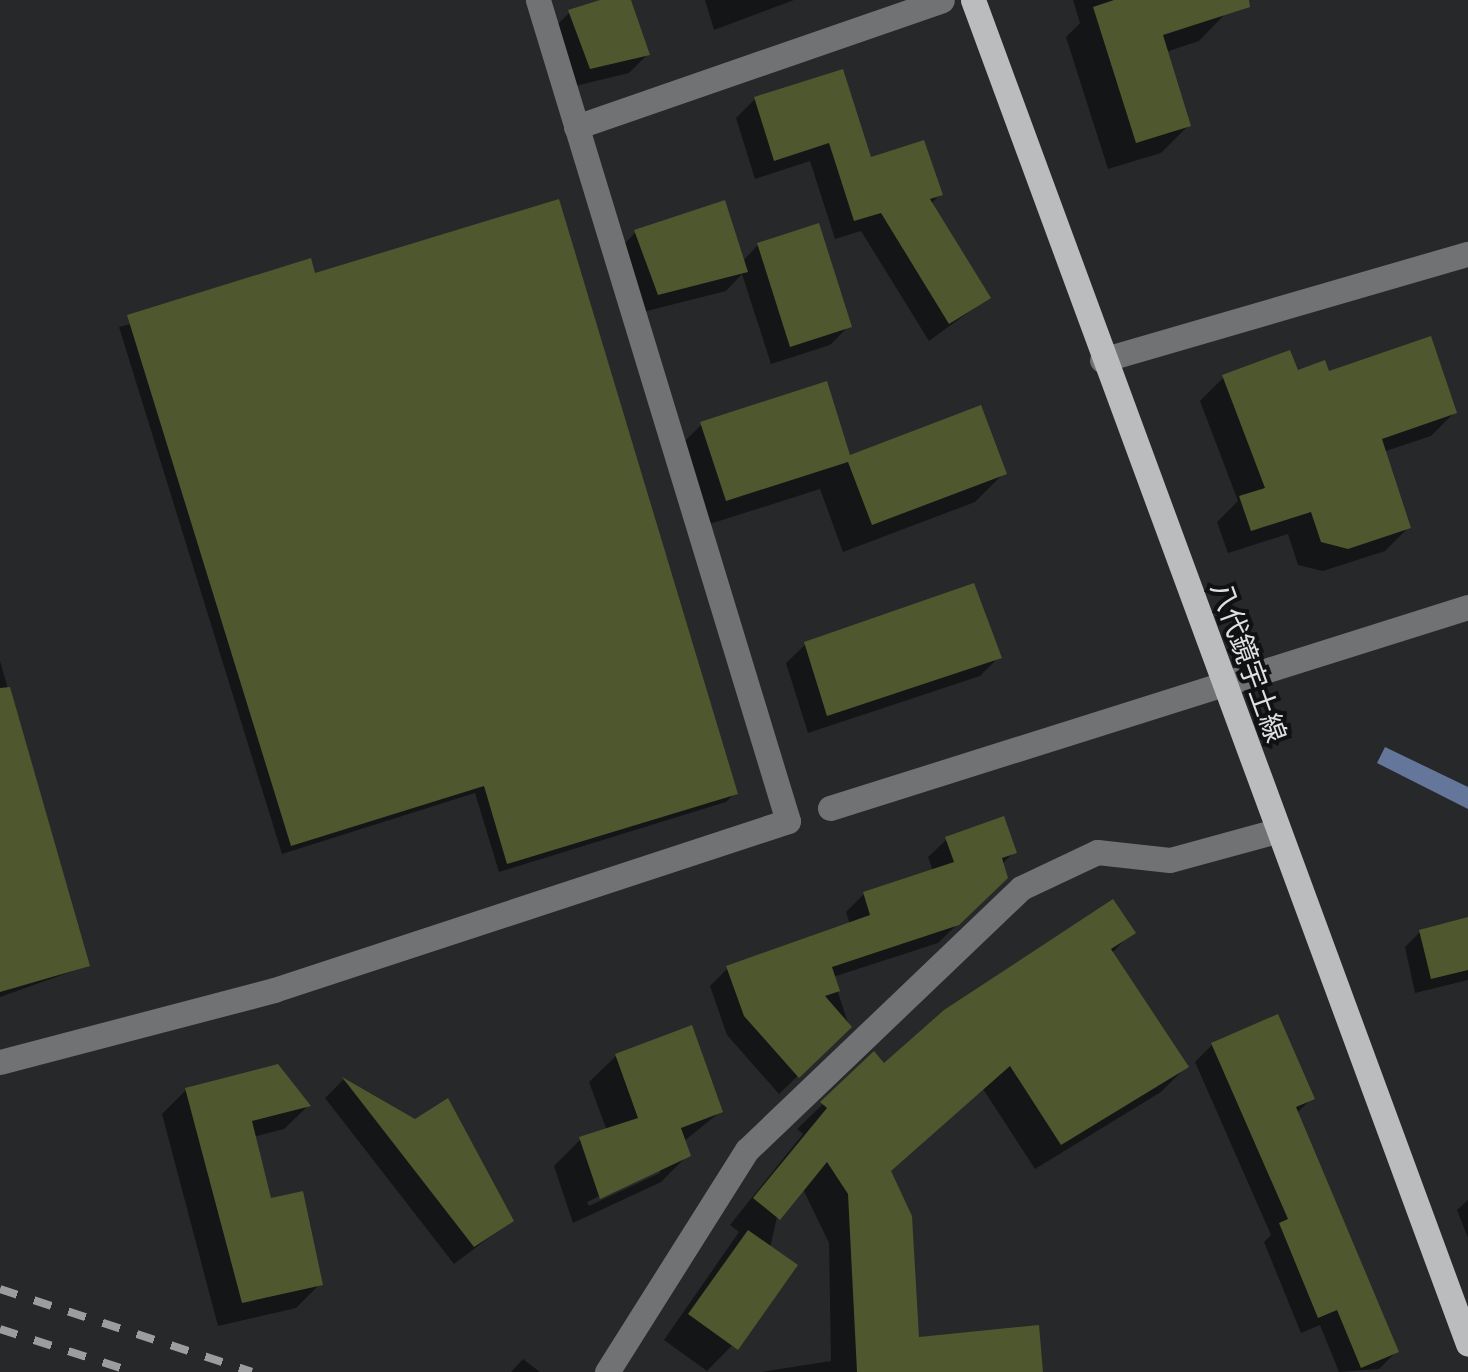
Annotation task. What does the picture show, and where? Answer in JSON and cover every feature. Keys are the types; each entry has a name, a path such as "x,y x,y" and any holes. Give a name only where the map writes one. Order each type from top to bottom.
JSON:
{"main road":[{"name":"八代鏡宇土線","path":"973,0 1102,360 1468,1344"}],"street":[{"path":"0,1062 274,990 788,822 538,0"},
{"path":"576,127 942,0"},
{"path":"1102,360 1468,254"},
{"path":"830,808 1468,607"},
{"path":"607,1372 747,1150 1021,888 1097,852 1170,860 1276,831"}],"water":[{"path":"1385,747 1468,787 1468,809 1377,763"}],"building":[{"path":"600,0 631,0 650,55 590,69 568,10"},
{"path":"1114,0 1249,0 1250,7 1163,35 1191,126 1136,143 1093,7"},
{"path":"843,69 871,157 924,140 943,195 930,199 991,298 949,324 881,213 854,221 829,143 774,161 754,97"},
{"path":"559,199 738,794 507,864 484,786 291,846 127,315 311,258 315,273"},
{"path":"725,200 748,272 658,295 634,230"},
{"path":"819,223 852,327 790,347 757,243"},
{"path":"1431,336 1457,413 1382,439 1411,528 1348,549 1321,542 1311,512 1251,531 1239,496 1265,488 1222,375 1290,350 1298,370 1325,360 1329,371"},
{"path":"827,381 850,455 981,405 1007,474 872,525 848,462 726,501 700,422"},
{"path":"974,583 1002,658 827,716 804,642"},
{"path":"10,687 90,966 0,992 0,688"},
{"path":"1004,816 1017,853 1002,858 1008,878 959,925 832,967 840,991 825,996 852,1027 799,1078 744,1016 726,966 870,915 863,892 954,862 945,837"},
{"path":"1113,899 1136,933 1111,949 1189,1067 1061,1145 1010,1066 891,1171 912,1216 919,1337 1039,1325 1043,1372 857,1372 848,1194 827,1162 780,1220 753,1198 827,1108 820,1102 874,1051 884,1063 944,1010"},
{"path":"1468,917 1468,970 1431,979 1419,930"},
{"path":"1278,1014 1315,1099 1296,1107 1399,1352 1361,1368 1337,1310 1318,1318 1279,1223 1288,1219 1211,1043"},
{"path":"692,1025 723,1112 681,1128 691,1156 600,1199 579,1137 638,1118 615,1054"},
{"path":"278,1064 311,1106 252,1121 271,1198 303,1191 323,1285 242,1303 185,1088"},
{"path":"342,1077 415,1119 448,1098 514,1221 474,1247"},
{"path":"748,1230 798,1265 738,1350 688,1314"}],"railway":[{"path":"0,1289 252,1372"},
{"path":"0,1329 133,1372"}]}
